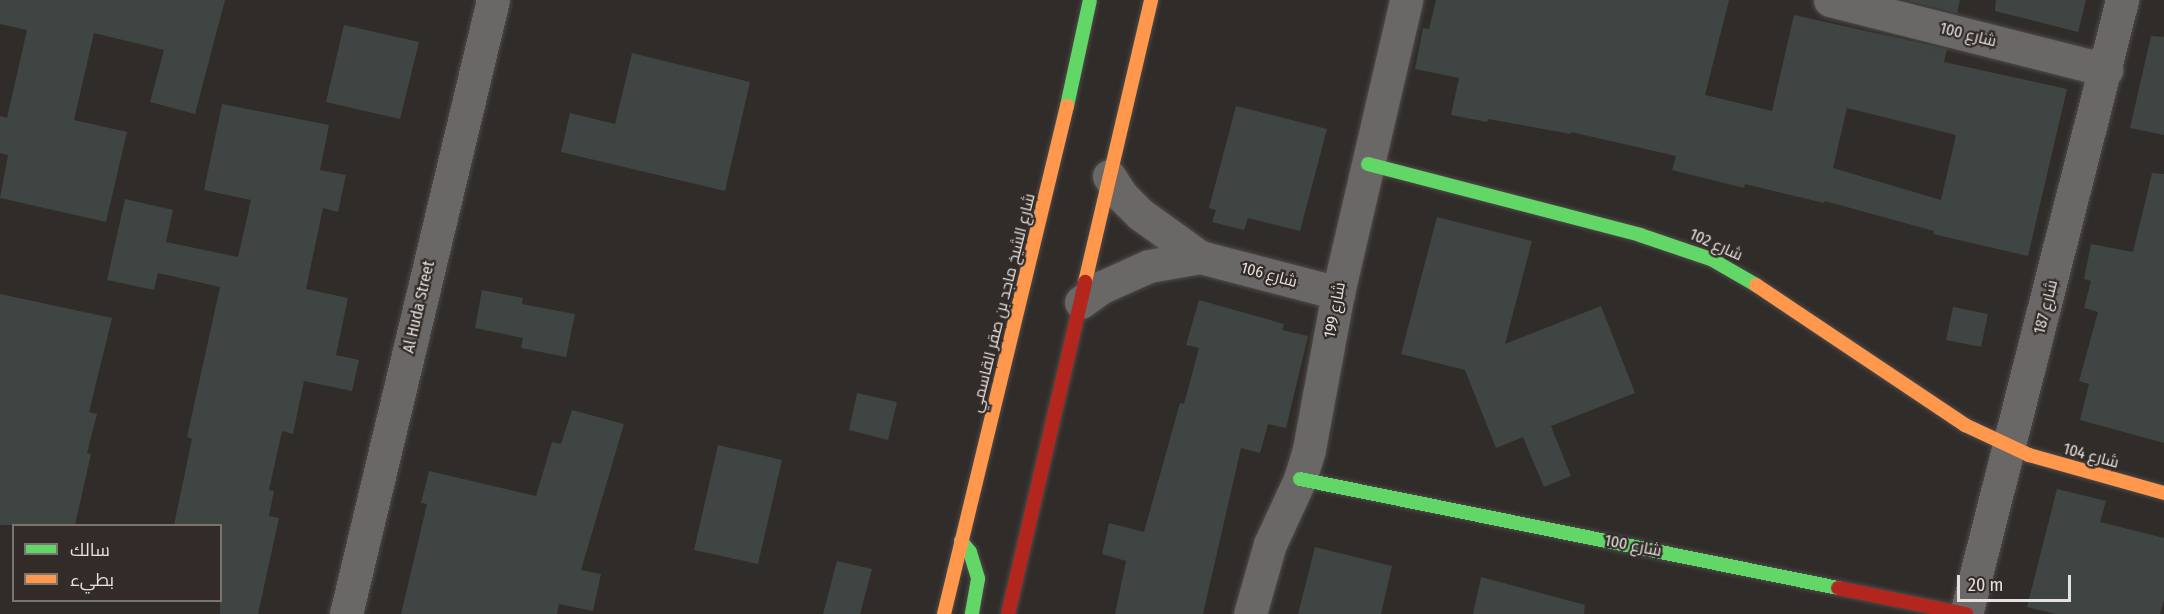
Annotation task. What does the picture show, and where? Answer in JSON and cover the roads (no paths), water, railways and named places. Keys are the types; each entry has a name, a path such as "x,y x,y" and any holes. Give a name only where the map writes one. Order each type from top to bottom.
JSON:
{"street":[{"name":"Al Huda Street","path":"346,614 493,0"},
{"name":"شارع الشيخ ماجد بن صقر القاسمي","path":"944,614 1055,160 1090,0"},
{"path":"1008,614 1151,0"},
{"name":"شارع 199","path":"1250,614 1270,544 1300,479 1309,449 1338,293 1406,0"},
{"name":"شارع 100","path":"1830,0 2106,70"},
{"name":"شارع 187","path":"1966,614 2122,0"},
{"name":"شارع 102","path":"1368,164 1640,235 1711,259 1776,297 1965,425 2010,447"},
{"name":"شارع 106","path":"1109,176 1122,196 1140,214 1200,257 1338,293"},
{"name":"شارع 106","path":"1081,302 1102,287 1149,266 1200,257"},
{"name":"شارع 104","path":"2010,447 2055,463 2164,493"},
{"name":"شارع 100","path":"1300,479 1966,614"},
{"path":"962,541 970,552 978,579 972,614"}]}
